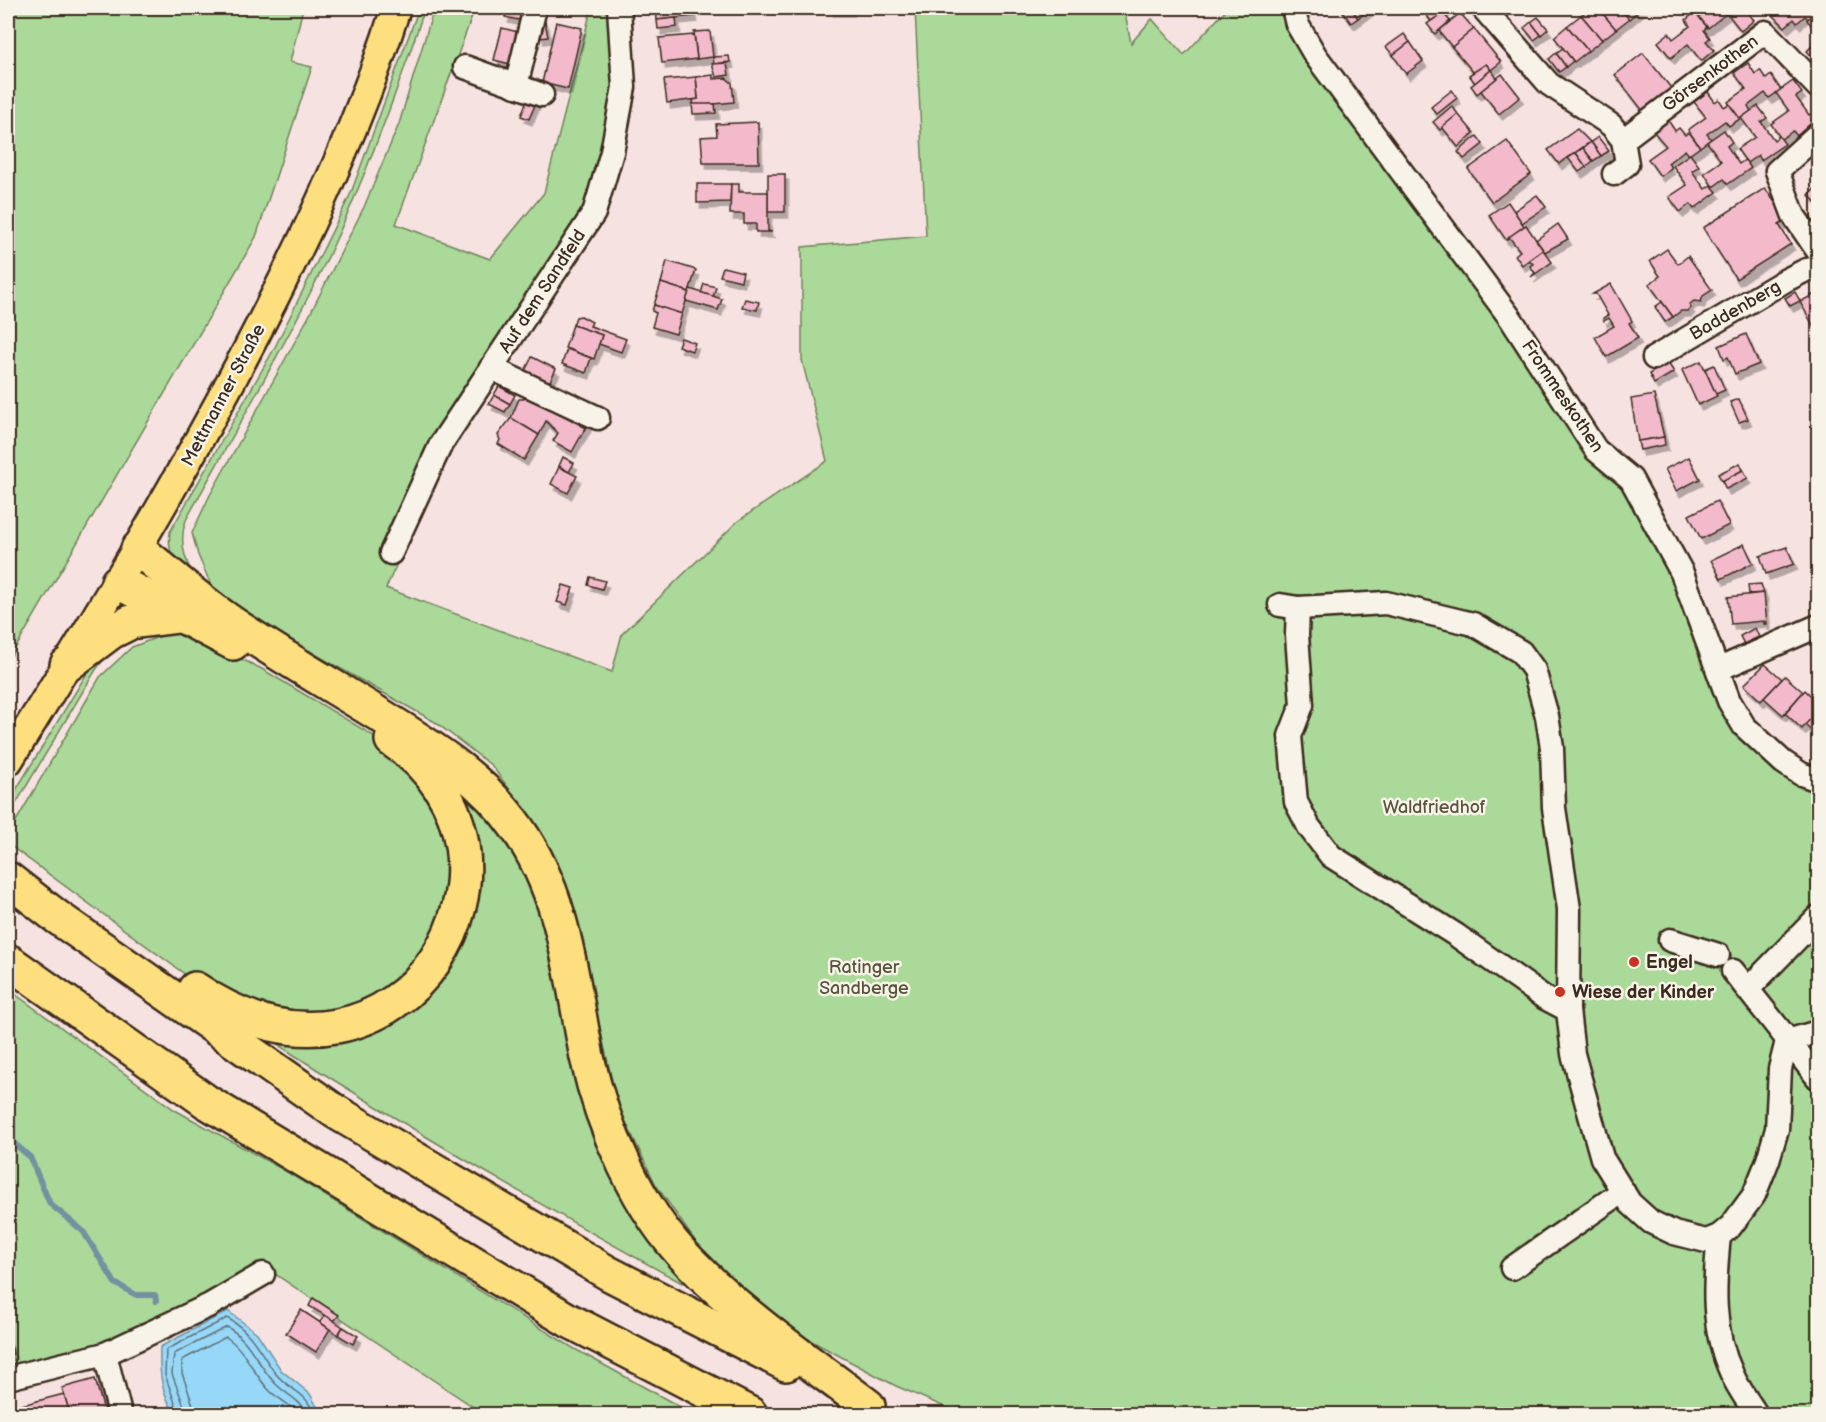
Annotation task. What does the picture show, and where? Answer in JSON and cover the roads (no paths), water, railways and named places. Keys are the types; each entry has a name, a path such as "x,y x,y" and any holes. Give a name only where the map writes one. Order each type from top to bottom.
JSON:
{"highway":[{"path":"138,549 226,619 447,757 504,810 534,854 561,920 588,1059 602,1112 645,1204 686,1259 737,1308 878,1410"},
{"path":"57,917 83,913 215,1003 240,1015 281,1027 312,1029 363,1021 388,1009 411,991 430,969 454,928 460,900 463,864 461,843 447,802 429,775 397,743 368,723 211,630 179,616 118,582"},
{"path":"67,665 111,633 131,622 179,616"},
{"path":"8,879 57,917 336,1112 608,1272 878,1410"},
{"path":"8,961 207,1102 568,1320 750,1414"}],"main road":[{"name":"Mettmanner Straße","path":"8,761 138,549 228,390 308,230 376,72 396,8"}],"street":[{"path":"516,86 535,8"},
{"name":"Auf dem Sandfeld","path":"391,553 441,444 594,213 612,152 624,87 619,8"},
{"name":"Frommeskothen","path":"1293,8 1297,24 1316,55 1511,319 1596,450 1631,479 1682,573 1730,701 1744,726 1783,762 1801,774 1818,780"},
{"path":"1483,8 1549,84 1594,112 1611,125 1623,140 1626,164 1614,174"},
{"name":"Görsenkothen","path":"1623,140 1765,32 1818,87"},
{"path":"465,67 542,95"},
{"path":"1818,134 1777,171 1794,216 1818,251"},
{"name":"Baddenberg","path":"1654,358 1786,280 1806,270 1818,268"},
{"path":"491,368 598,418"},
{"path":"1568,1010 1545,998 1464,940 1331,856 1310,827 1296,802 1290,736 1302,705 1297,635 1289,607 1386,603 1473,624 1521,652 1534,670 1551,737 1554,807 1569,909 1568,1010 1573,1054 1602,1158 1630,1203 1651,1222 1674,1233 1706,1241 1719,1236 1731,1226 1754,1195 1768,1160 1777,1129 1780,1069 1787,1041"},
{"path":"1719,669 1818,626"},
{"path":"1749,988 1818,917"},
{"path":"1670,940 1726,963 1749,988 1787,1041 1818,1078"},
{"path":"1787,1041 1818,1032"},
{"path":"1512,1268 1623,1191"},
{"path":"1719,1236 1714,1286 1721,1348 1733,1377 1756,1414"},
{"path":"8,1378 105,1353 210,1305 263,1274"},
{"path":"105,1353 120,1414"}],"water":[{"path":"228,1311 257,1333 281,1370 310,1394 321,1414 175,1414 162,1382 160,1347"}],"waterway":[{"path":"8,1138 30,1157 50,1204 83,1231 115,1283 136,1295 155,1295 156,1301"}],"place":[{"name":"Engel","path":"1634,962"},
{"name":"Wiese der Kinder","path":"1560,992"}],"park label":[{"name":"Waldfriedhof","path":"1434,807"},
{"name":"Ratinger Sandberge","path":"864,977"}]}
